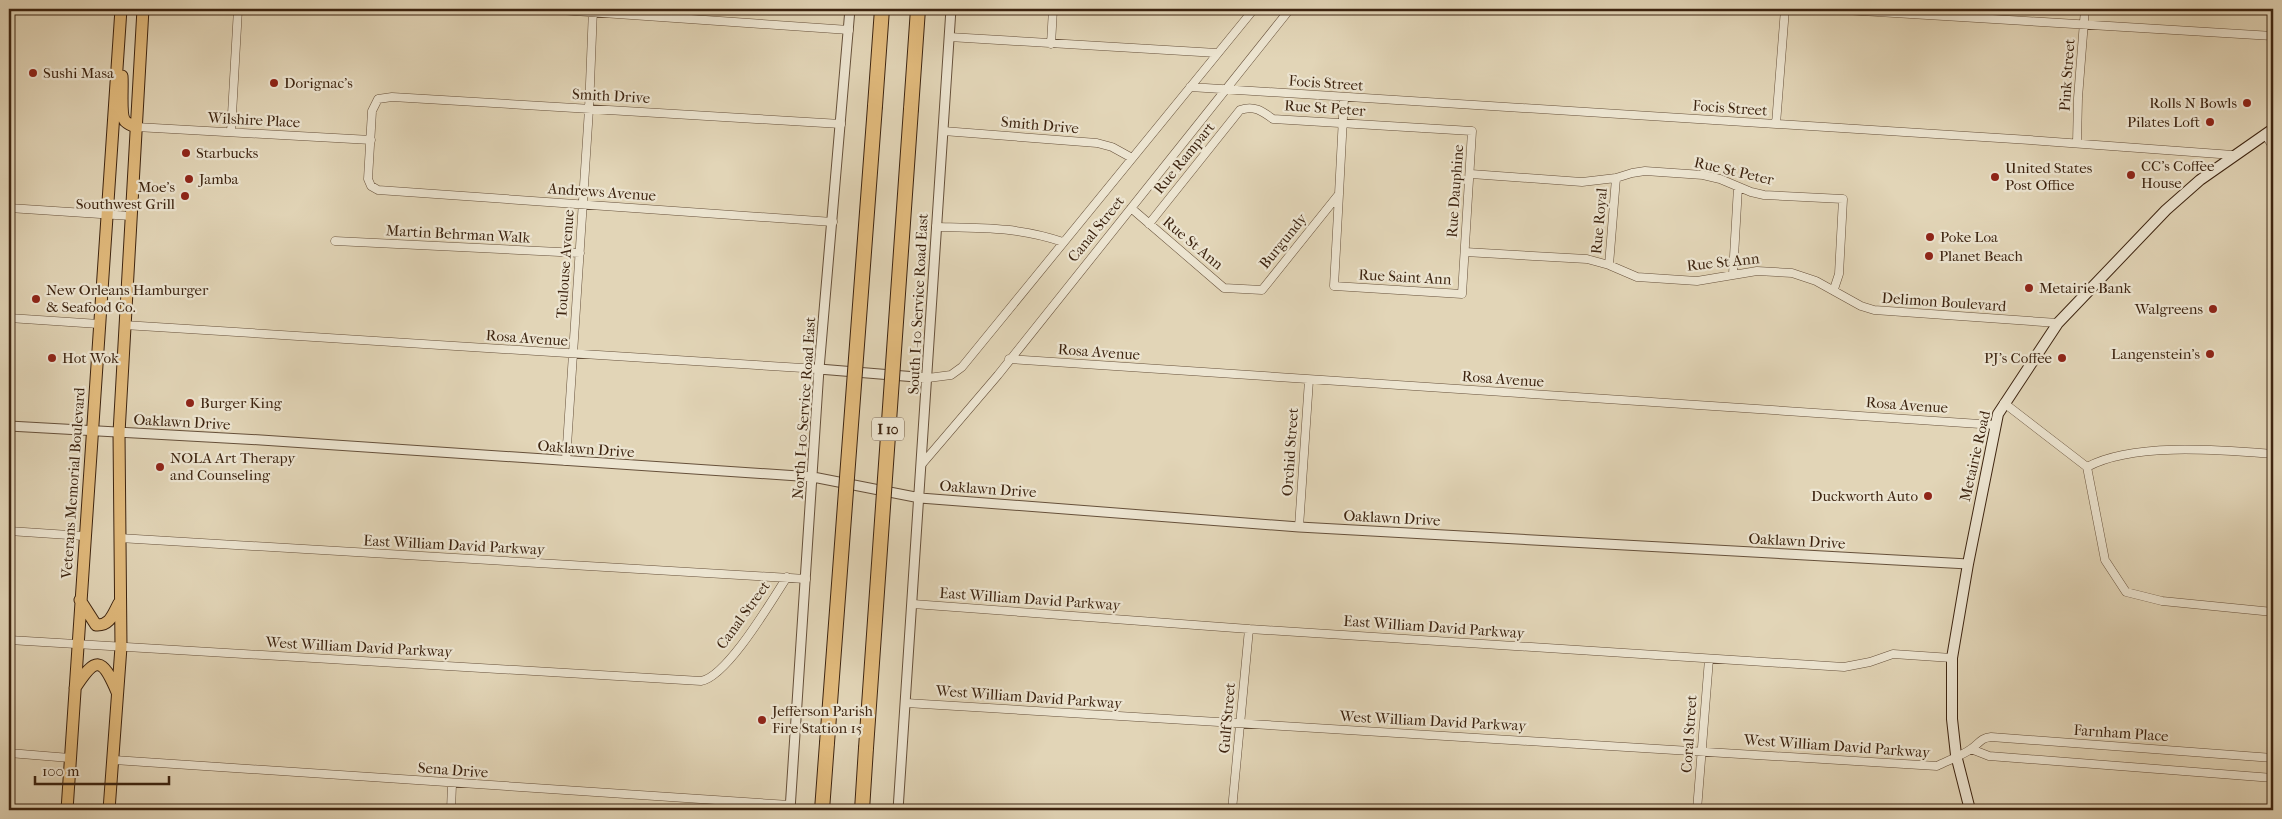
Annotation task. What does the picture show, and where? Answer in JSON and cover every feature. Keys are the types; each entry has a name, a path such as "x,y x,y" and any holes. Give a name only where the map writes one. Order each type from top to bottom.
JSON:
{"highway":[{"name":"I 10","path":"822,810 882,9"},
{"name":"I 10","path":"862,810 918,9"}],"main road":[{"name":"Veterans Memorial Boulevard","path":"67,810 84,536 122,9"},
{"path":"109,810 119,696 121,647 119,433 143,9"},
{"path":"118,50 124,92 122,114 126,122 136,127"},
{"name":"Metairie Road","path":"1970,810 1956,755 1952,719 1952,658 1995,425 2004,402 2058,324 2166,210 2200,180 2269,131"},
{"path":"80,600 92,622 100,626 110,621 120,601"},
{"path":"74,689 88,668 99,666 108,671 119,696"}],"street":[{"path":"231,132 238,9"},
{"path":"545,9 593,10 849,30"},
{"name":"North I-10 Service Road East","path":"790,808 820,369 850,9"},
{"name":"South I-10 Service Road East","path":"899,810 951,9"},
{"path":"1051,44 1053,9"},
{"name":"Canal Street","path":"928,378 951,375 962,367 1254,9"},
{"name":"Canal Street","path":"922,464 1009,359 1290,9"},
{"path":"1776,124 1785,9"},
{"path":"1828,9 2273,36"},
{"name":"Pink Street","path":"2077,143 2078,98 2086,9"},
{"name":"Toulouse Avenue","path":"566,461 589,109 593,10"},
{"path":"949,37 1217,53"},
{"name":"Focis Street","path":"1190,87 2077,143 2233,155"},
{"name":"Smith Drive","path":"371,140 372,110 378,99 392,97 841,124"},
{"path":"1339,194 1344,98"},
{"name":"Rue St Peter","path":"1240,110 1254,107 1274,119 1472,131"},
{"name":"Rue Rampart","path":"1149,224 1240,110"},
{"name":"Wilshire Place","path":"136,127 371,140"},
{"name":"Smith Drive","path":"943,130 1097,143 1112,147 1132,158"},
{"name":"Rue Dauphine","path":"1465,252 1472,131"},
{"path":"2269,131 2273,147"},
{"name":"Andrews Avenue","path":"371,140 368,179 371,186 378,190 833,222"},
{"name":"Rue St Peter","path":"1471,174 1582,182 1645,172 1703,175 1751,192 1843,199 1839,274 1834,289"},
{"name":"Rue Royal","path":"1609,265 1616,178"},
{"path":"1733,274 1738,187"},
{"name":"Rue Saint Ann","path":"1339,194 1334,286 1462,294 1465,252"},
{"name":"Burgundy","path":"1241,289 1262,290 1339,194"},
{"path":"9,208 131,216"},
{"name":"Rue St Ann","path":"1131,208 1224,288 1241,289"},
{"path":"936,227 1007,228 1036,233 1063,242"},
{"name":"Martin Behrman Walk","path":"335,241 580,253"},
{"name":"Rue St Ann","path":"1465,252 1587,259 1609,265 1636,277 1697,281 1758,271 1792,272 1834,289"},
{"name":"Delimon Boulevard","path":"1834,289 1861,306 1874,310 2058,324"},
{"path":"9,318 99,324"},
{"name":"Rosa Avenue","path":"124,325 573,355 820,369 928,378"},
{"name":"Rosa Avenue","path":"1009,359 1995,425"},
{"name":"Orchid Street","path":"1299,527 1309,380"},
{"path":"2004,402 2087,466 2105,560 2126,592 2162,602 2273,612"},
{"name":"Oaklawn Drive","path":"9,426 812,477 920,498 1299,527 1968,564"},
{"path":"2087,466 2100,460 2136,453 2180,450 2273,454"},
{"path":"9,531 84,536"},
{"name":"East William David Parkway","path":"119,538 787,578"},
{"name":"Canal Street","path":"706,680 714,676 744,642 787,578 806,579"},
{"name":"East William David Parkway","path":"913,604 1248,629 1844,667 1870,662 1894,654 1952,658"},
{"name":"Gulf Street","path":"1232,810 1248,629"},
{"name":"West William David Parkway","path":"9,640 706,680"},
{"name":"Coral Street","path":"1697,810 1709,659"},
{"name":"West William David Parkway","path":"906,703 1937,766 1956,755"},
{"name":"Farnham Place","path":"1956,755 1971,749 1977,742 1991,737 2273,758"},
{"path":"1971,749 1988,756 2273,778"},
{"path":"9,753 70,758"},
{"name":"Sena Drive","path":"114,760 790,808"},
{"path":"451,810 452,784"}],"place":[{"name":"Sushi Masa","path":"33,73"},
{"name":"Dorignac's","path":"274,83"},
{"name":"Rolls N Bowls","path":"2247,103"},
{"name":"Pilates Loft","path":"2210,122"},
{"name":"Starbucks","path":"186,153"},
{"name":"CC's Coffee House","path":"2131,175"},
{"name":"United States Post Office","path":"1995,177"},
{"name":"Jamba","path":"189,179"},
{"name":"Moe's Southwest Grill","path":"185,196"},
{"name":"Poke Loa","path":"1930,237"},
{"name":"Planet Beach","path":"1929,256"},
{"name":"Metairie Bank","path":"2029,288"},
{"name":"New Orleans Hamburger & Seafood Co.","path":"36,299"},
{"name":"Walgreens","path":"2213,309"},
{"name":"Langenstein's","path":"2210,354"},
{"name":"Hot Wok","path":"52,358"},
{"name":"PJ's Coffee","path":"2062,358"},
{"name":"Burger King","path":"190,403"},
{"name":"NOLA Art Therapy and Counseling","path":"160,467"},
{"name":"Duckworth Auto","path":"1928,496"},
{"name":"Jefferson Parish Fire Station 15","path":"762,720"}]}
